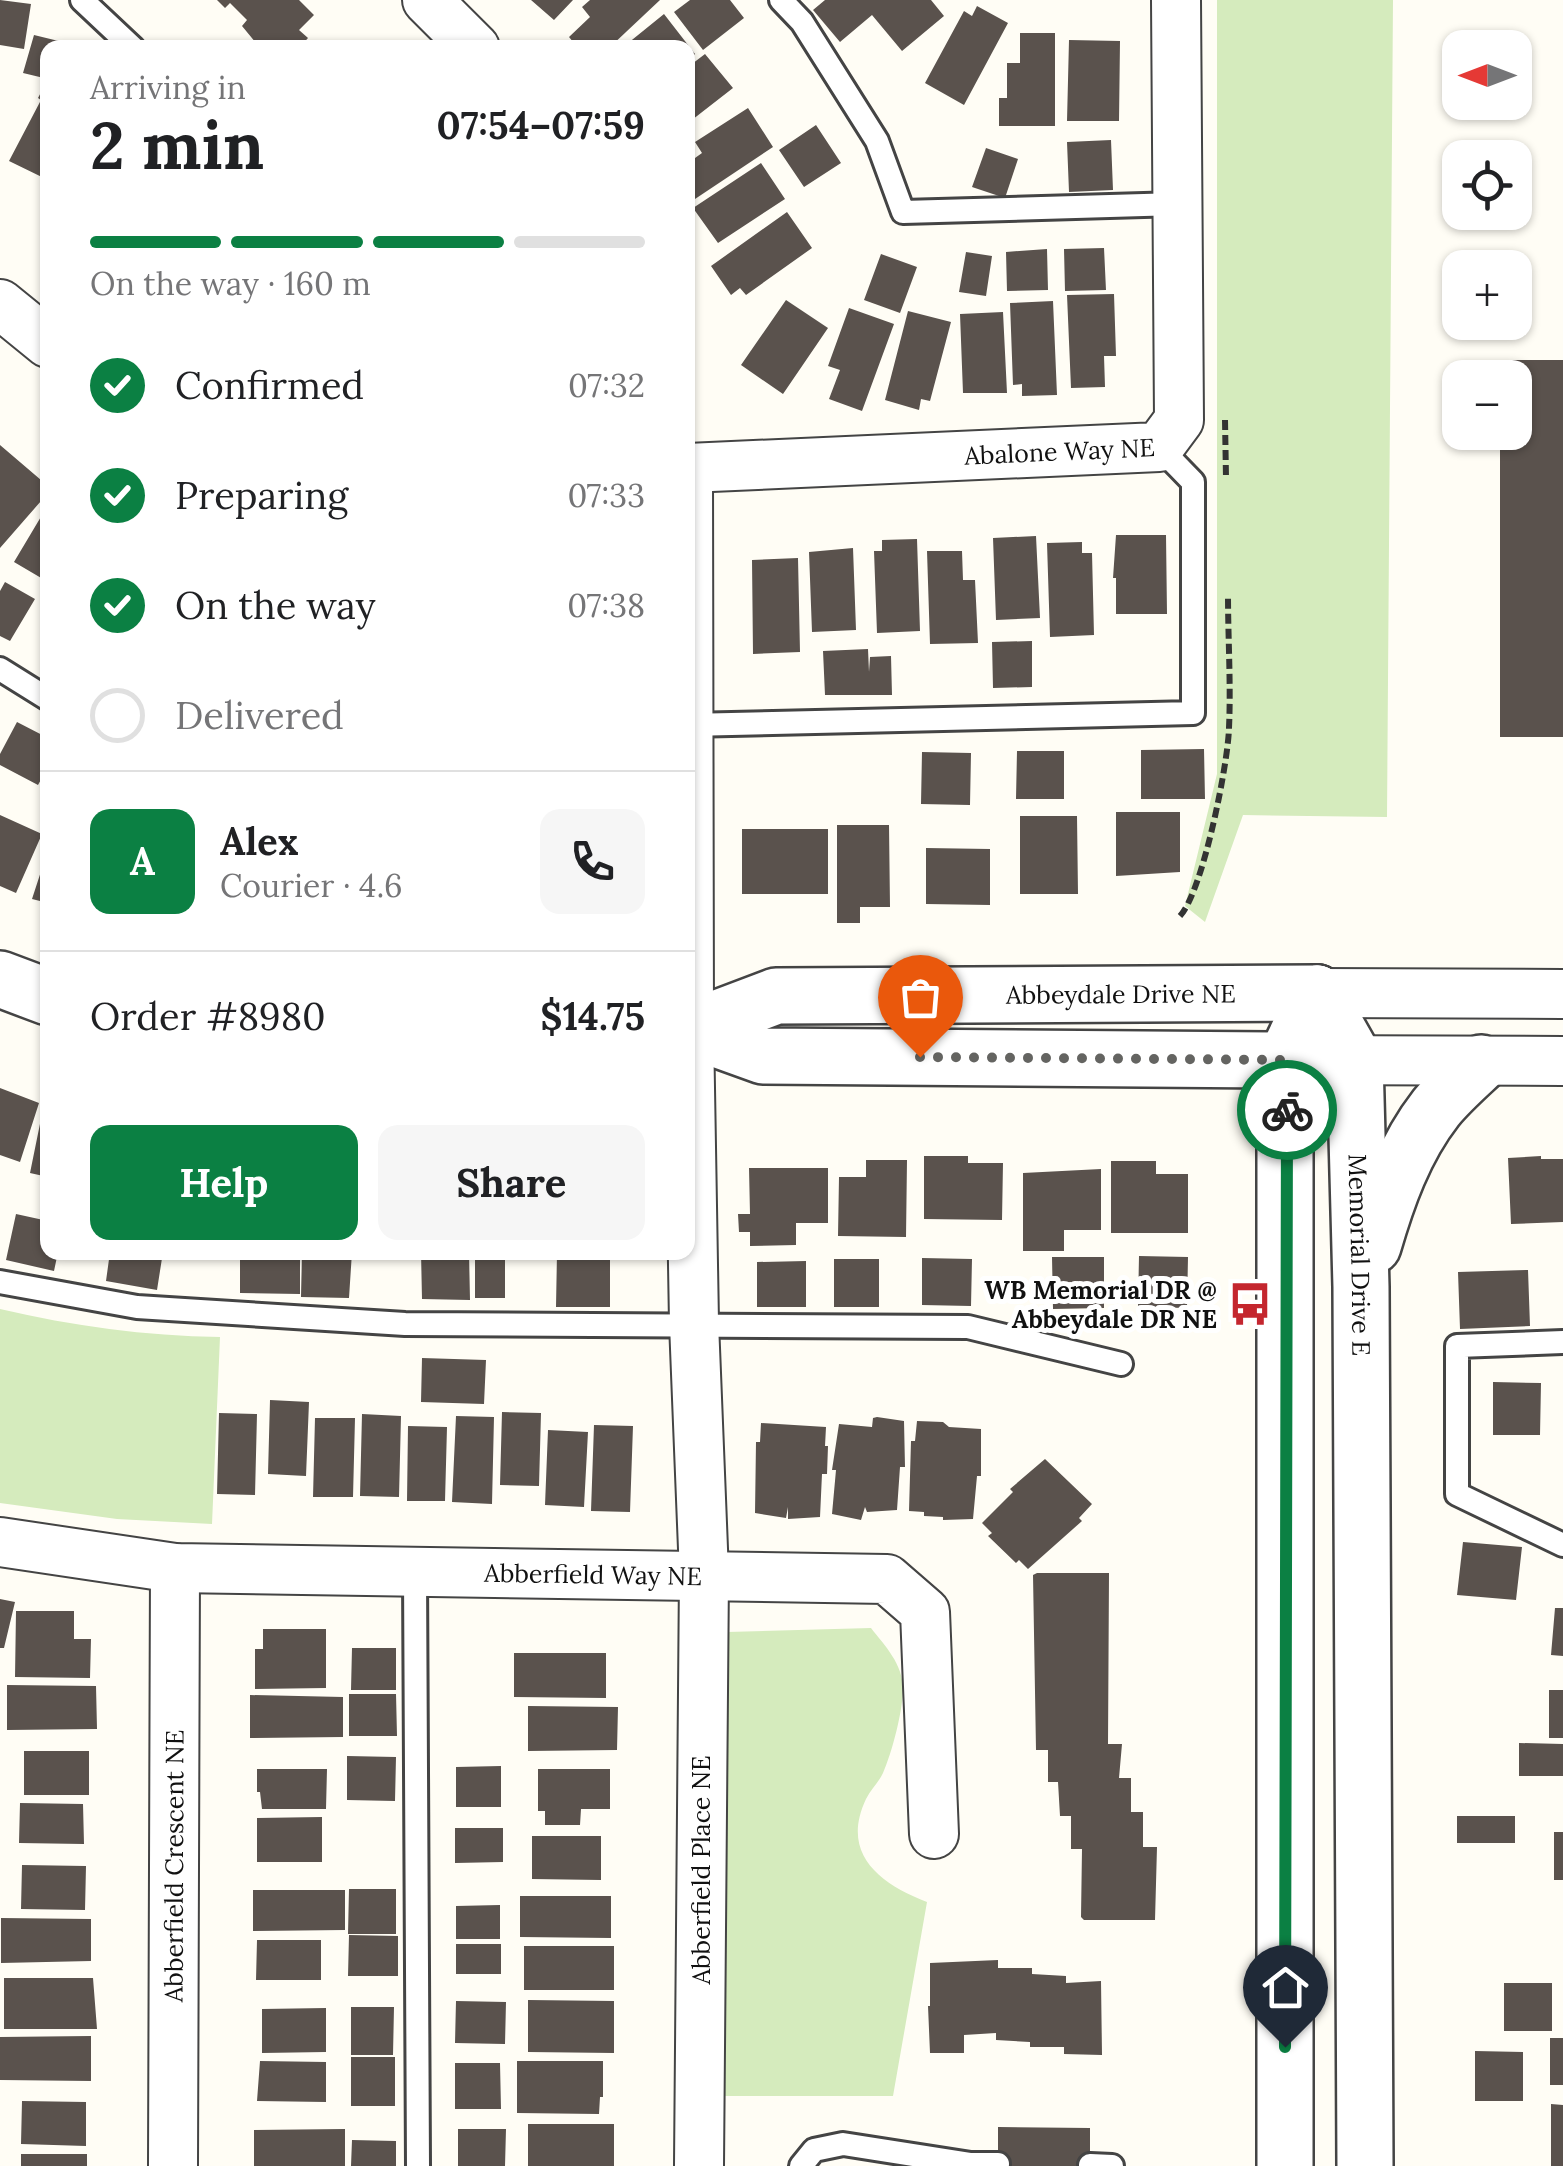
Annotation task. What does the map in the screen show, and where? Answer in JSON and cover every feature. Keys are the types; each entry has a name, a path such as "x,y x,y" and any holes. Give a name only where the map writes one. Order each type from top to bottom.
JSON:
{"street":[{"path":"427,0 467,40"},
{"name":"Abalone Way NE","path":"695,472 1160,447 1179,420 1176,0"},
{"path":"0,304 40,336"},
{"path":"0,979 40,993"},
{"path":"1285,2166 1286,1060 1317,994 1563,994"},
{"name":"Abbeydale Drive NE","path":"695,1026 776,996 1317,994"},
{"name":"Memorial Drive E","path":"1317,994 1355,1060 1365,2166"},
{"path":"695,1032 762,1056 1563,1060"},
{"path":"1360,1287 1391,1185 1435,1110 1481,1062"},
{"name":"Abberfield Way NE","path":"0,1542 175,1568 704,1574 693,1260"},
{"name":"Abberfield Crescent NE","path":"173,2166 175,1568"},
{"path":"704,1574 886,1579 925,1612 934,1834"},
{"name":"Abberfield Place NE","path":"699,2166 704,1574"}],"lane":[{"path":"82,0 124,40"},
{"path":"780,0 802,22 877,141 903,212 1178,204"},
{"path":"695,725 1194,713 1193,482 1160,447"},
{"path":"0,669 40,694"},
{"path":"0,1282 137,1306 406,1324 968,1327 1121,1364"},
{"path":"1563,1342 1456,1346 1456,1494 1563,1544"},
{"path":"415,1572 418,2166"},
{"path":"801,2166 814,2150 843,2144 918,2162 998,2164"},
{"path":"1090,2165 1112,2166"}],"green space":[{"path":"1217,0 1393,0 1387,817 1243,815 1205,922 1185,906 1217,774"},
{"path":"0,1309 109,1329 220,1337 212,1524 117,1519 0,1503"},
{"path":"871,1628 897,1663 903,1698 890,1754 859,1818 861,1851 880,1876 927,1902 893,2096 725,2096 727,1632"}],"building":[{"path":"0,0 31,4 24,49 0,45"},
{"path":"217,0 299,0 314,15 299,30 306,40 253,40 242,26 247,20 230,3 225,8"},
{"path":"531,0 573,0 554,20"},
{"path":"590,0 660,0 618,40 571,40 569,37 590,17 582,7"},
{"path":"690,0 730,0 744,18 703,50 674,12"},
{"path":"825,0 931,0 944,16 902,51 872,15 840,42 813,10"},
{"path":"977,6 1008,23 964,105 925,83 964,11 972,16"},
{"path":"664,14 684,40 632,40"},
{"path":"1020,33 1055,33 1055,126 999,126 999,98 1007,98 1007,63 1020,63"},
{"path":"34,35 54,40 40,40 40,77 23,73"},
{"path":"1069,40 1120,41 1119,121 1067,121"},
{"path":"705,54 733,88 695,118 695,62"},
{"path":"40,102 40,176 9,161"},
{"path":"748,108 773,147 695,199 695,158 702,153 695,142"},
{"path":"816,125 841,163 804,187 779,150"},
{"path":"1111,140 1113,190 1069,192 1067,142"},
{"path":"986,148 1018,159 1005,198 972,187"},
{"path":"761,163 785,199 718,243 695,207"},
{"path":"787,212 812,248 746,295 740,288 731,295 711,266"},
{"path":"1104,248 1106,290 1065,291 1064,249"},
{"path":"1047,249 1048,290 1007,291 1006,252"},
{"path":"966,252 992,256 986,296 959,292"},
{"path":"881,254 917,267 900,313 864,300"},
{"path":"1114,294 1116,356 1104,356 1105,387 1071,388 1067,295"},
{"path":"786,300 828,328 783,394 741,365"},
{"path":"1053,301 1057,395 1022,396 1022,384 1013,385 1010,303"},
{"path":"849,308 894,324 862,411 829,399 840,370 828,366"},
{"path":"908,311 951,322 930,401 921,399 919,410 885,400"},
{"path":"1003,312 1007,393 963,393 960,314"},
{"path":"1532,360 1563,360 1563,737 1500,737 1500,450 1532,450"},
{"path":"0,445 40,479 40,502 0,548"},
{"path":"40,518 40,577 14,562"},
{"path":"1116,535 1166,535 1167,614 1116,614"},
{"path":"1036,536 1040,618 996,620 993,538"},
{"path":"917,539 920,631 877,633 874,551 882,551 882,540"},
{"path":"1082,542 1082,553 1092,553 1094,635 1050,637 1047,543"},
{"path":"853,548 856,630 812,632 809,552"},
{"path":"927,551 962,551 963,580 975,580 978,643 930,644"},
{"path":"798,558 800,652 753,654 752,560"},
{"path":"5,582 35,599 10,641 0,636 0,591"},
{"path":"1032,641 1032,687 993,688 992,642"},
{"path":"868,649 869,672 870,657 891,656 892,695 825,695 823,651"},
{"path":"17,722 40,734 38,785 0,765 0,754"},
{"path":"1204,749 1205,799 1141,799 1141,750"},
{"path":"1017,751 1064,751 1064,799 1016,799"},
{"path":"922,752 971,753 970,805 921,804"},
{"path":"1116,812 1180,812 1180,872 1116,876"},
{"path":"0,815 40,833 40,839 16,893 0,886"},
{"path":"1020,816 1077,816 1078,894 1020,894"},
{"path":"837,825 889,825 890,907 860,907 860,923 837,923"},
{"path":"742,829 828,829 828,894 742,894"},
{"path":"926,848 990,849 990,905 926,904"},
{"path":"40,874 40,901 32,899"},
{"path":"0,1088 39,1103 20,1162 0,1155"},
{"path":"40,1124 40,1175 30,1173"},
{"path":"924,1156 968,1156 968,1163 1003,1163 1002,1220 924,1219"},
{"path":"1508,1158 1563,1159 1563,1222 1511,1224"},
{"path":"866,1160 907,1160 906,1237 838,1236 839,1177 866,1177"},
{"path":"1111,1161 1156,1161 1156,1174 1188,1174 1188,1233 1111,1233"},
{"path":"749,1168 828,1168 828,1223 796,1223 796,1245 750,1246 750,1232 739,1232 738,1214 750,1214"},
{"path":"1101,1169 1101,1230 1064,1230 1064,1251 1023,1251 1023,1173"},
{"path":"16,1214 40,1219 40,1260 56,1260 54,1271 6,1260"},
{"path":"1139,1256 1188,1257 1187,1308 1138,1307"},
{"path":"1052,1257 1104,1257 1104,1308 1053,1309"},
{"path":"922,1258 972,1259 971,1306 922,1305"},
{"path":"834,1259 879,1259 879,1307 834,1307"},
{"path":"109,1260 162,1260 157,1290 106,1281"},
{"path":"240,1260 300,1260 300,1294 240,1293"},
{"path":"302,1260 351,1260 349,1298 301,1297"},
{"path":"421,1260 469,1260 470,1300 422,1299"},
{"path":"475,1260 505,1260 505,1298 475,1298"},
{"path":"557,1260 610,1260 610,1307 556,1307"},
{"path":"806,1261 806,1307 757,1307 757,1262"},
{"path":"1528,1270 1530,1326 1460,1329 1458,1272"},
{"path":"422,1358 486,1360 484,1404 421,1402"},
{"path":"1493,1382 1541,1383 1540,1435 1493,1435"},
{"path":"270,1400 309,1402 306,1476 268,1474"},
{"path":"502,1412 541,1413 539,1486 500,1485"},
{"path":"219,1413 257,1414 255,1495 217,1494"},
{"path":"362,1414 401,1416 399,1497 360,1496"},
{"path":"456,1416 494,1417 492,1504 452,1502"},
{"path":"315,1418 355,1418 353,1497 313,1497"},
{"path":"873,1418 904,1421 905,1467 900,1467 897,1510 867,1512 865,1507 861,1520 832,1514 836,1470 832,1470 839,1424 872,1427"},
{"path":"917,1421 981,1429 981,1476 977,1476 973,1519 943,1520 909,1511 911,1441 915,1441"},
{"path":"761,1423 826,1427 827,1474 822,1474 820,1517 788,1519 788,1507 786,1518 755,1513 756,1442 760,1442"},
{"path":"594,1425 633,1426 630,1512 591,1511"},
{"path":"408,1426 447,1427 445,1501 407,1501"},
{"path":"548,1430 588,1432 584,1507 545,1505"},
{"path":"1045,1459 1092,1504 1079,1518 1082,1521 1028,1569 1019,1560 1016,1563 988,1536 992,1533 982,1523 1013,1492 1010,1489"},
{"path":"1463,1542 1522,1547 1516,1600 1457,1595"},
{"path":"1109,1573 1108,1744 1122,1744 1119,1778 1131,1778 1131,1812 1143,1812 1143,1847 1157,1847 1155,1920 1081,1917 1082,1849 1071,1849 1071,1816 1060,1816 1058,1782 1048,1782 1048,1750 1036,1750 1033,1575"},
{"path":"0,1599 15,1602 4,1648 0,1648"},
{"path":"1555,1608 1563,1608 1563,1656 1551,1655"},
{"path":"16,1611 74,1611 74,1639 91,1639 90,1678 15,1677"},
{"path":"263,1629 326,1629 326,1688 255,1689 255,1649 263,1649"},
{"path":"352,1648 396,1648 396,1690 351,1690"},
{"path":"514,1653 606,1653 606,1698 514,1697"},
{"path":"7,1685 96,1686 97,1729 7,1730"},
{"path":"1549,1690 1563,1690 1563,1738 1549,1738"},
{"path":"349,1694 396,1694 397,1736 349,1736"},
{"path":"250,1695 343,1697 343,1737 250,1738"},
{"path":"528,1706 618,1707 617,1750 528,1751"},
{"path":"1519,1743 1563,1744 1563,1776 1519,1776"},
{"path":"24,1751 89,1751 89,1795 24,1795"},
{"path":"347,1756 396,1757 395,1801 347,1800"},
{"path":"501,1766 501,1807 456,1807 456,1767"},
{"path":"257,1769 327,1769 326,1809 262,1809"},
{"path":"538,1769 610,1769 610,1809 581,1809 580,1825 545,1825 545,1811 538,1811"},
{"path":"20,1803 83,1804 84,1844 19,1843"},
{"path":"1457,1816 1515,1816 1515,1843 1457,1843"},
{"path":"322,1817 322,1862 257,1862 257,1818"},
{"path":"455,1828 503,1828 503,1862 455,1863"},
{"path":"1554,1832 1563,1832 1563,1880 1554,1880"},
{"path":"532,1836 601,1836 601,1880 532,1879"},
{"path":"22,1865 86,1866 85,1910 21,1909"},
{"path":"349,1889 396,1889 396,1934 348,1934"},
{"path":"253,1890 345,1890 345,1930 253,1931"},
{"path":"520,1896 611,1896 611,1938 520,1937"},
{"path":"500,1905 500,1939 456,1939 456,1906"},
{"path":"1,1918 91,1919 91,1961 1,1963"},
{"path":"349,1935 398,1936 398,1976 348,1976"},
{"path":"257,1940 321,1940 321,1980 256,1980"},
{"path":"456,1944 501,1944 501,1974 456,1974"},
{"path":"524,1946 614,1946 614,1990 524,1990"},
{"path":"998,1960 998,1968 1032,1968 1032,1974 1066,1976 1066,1983 1101,1981 1102,2055 1064,2054 1064,2047 1030,2047 1030,2042 996,2040 996,2033 964,2035 964,2053 930,2053 930,1963"},
{"path":"4,1978 93,1978 97,2029 4,2029"},
{"path":"1504,1983 1552,1983 1552,2031 1504,2031"},
{"path":"528,2000 614,2001 614,2053 528,2052"},
{"path":"456,2001 506,2002 505,2044 455,2043"},
{"path":"351,2007 394,2007 393,2055 351,2055"},
{"path":"326,2008 326,2052 262,2053 262,2009"},
{"path":"91,2036 91,2081 0,2080 0,2037"},
{"path":"1550,2038 1563,2038 1563,2085 1550,2085"},
{"path":"1475,2051 1523,2052 1523,2101 1475,2101"},
{"path":"351,2057 395,2057 395,2106 351,2106"},
{"path":"260,2061 326,2062 326,2102 257,2101"},
{"path":"517,2061 603,2061 599,2114 517,2113"},
{"path":"455,2063 500,2063 501,2109 455,2109"},
{"path":"22,2101 86,2102 86,2146 21,2144"},
{"path":"1551,2104 1563,2105 1563,2166 1551,2166"},
{"path":"528,2124 614,2124 614,2166 528,2166"},
{"path":"998,2127 1090,2128 1090,2166 998,2166"},
{"path":"345,2129 345,2166 254,2166 254,2130"},
{"path":"458,2129 506,2129 505,2166 458,2166"},
{"path":"352,2140 396,2141 396,2166 351,2166"},
{"path":"21,2154 87,2154 87,2166 21,2166"}],"way so far":[{"path":"920,1057 1286,1060 1287,1110"}],"place":[{"name":"WB Memorial DR @ Abbeydale DR NE","path":"1250,1304"}],"route":[{"path":"1285,2047 1287,1110"}]}
